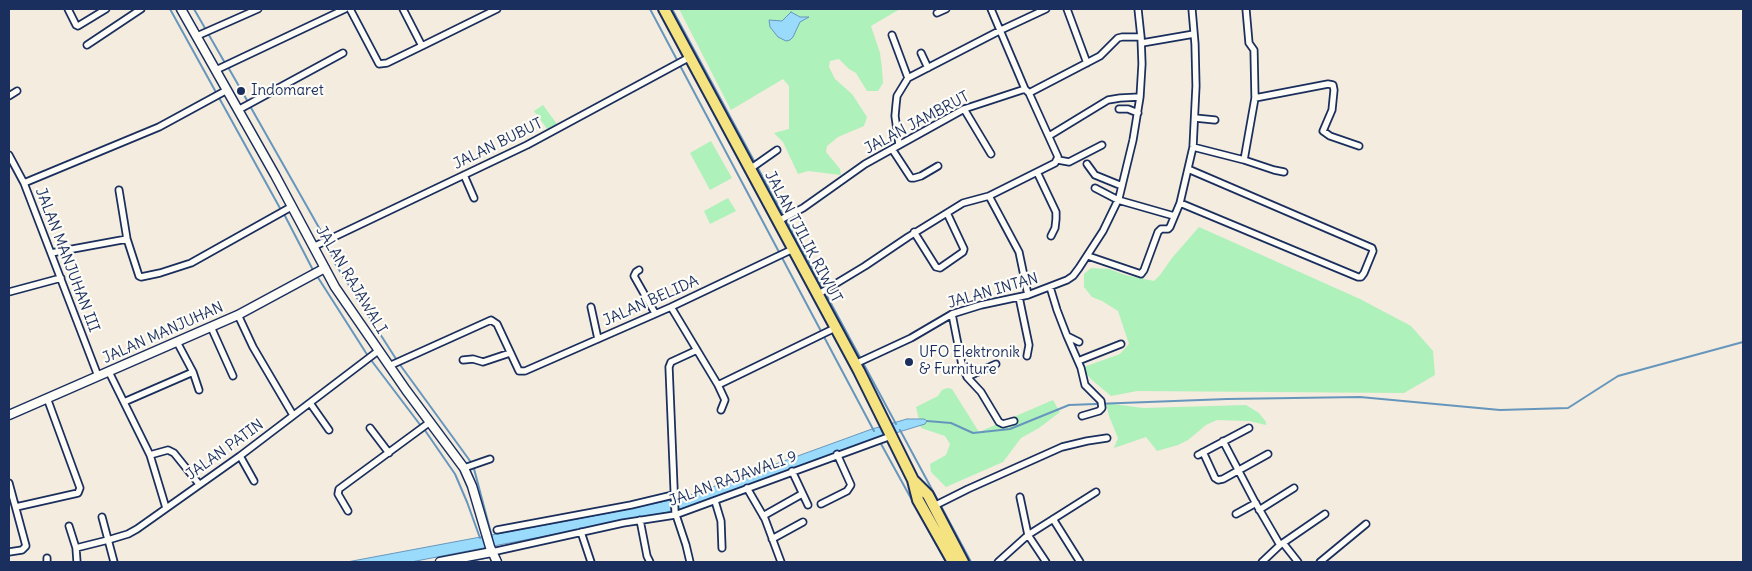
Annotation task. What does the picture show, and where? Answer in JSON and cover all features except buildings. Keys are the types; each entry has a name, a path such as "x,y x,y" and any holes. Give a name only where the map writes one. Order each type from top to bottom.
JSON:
{"highway":[{"name":"JALAN TJILIK RIWUT","path":"664,9 855,364 913,480 918,500 953,562"},
{"name":"JALAN TJILIK RIWUT","path":"913,480 928,495 963,562"}],"main road":[{"name":"JALAN RAJAWALI","path":"181,9 349,309 464,468 472,486 486,536 497,562"},
{"name":"JALAN MANJUHAN","path":"9,415 238,315 325,268"},
{"path":"440,562 491,550"}],"street":[{"path":"68,9 76,25 79,26 106,9"},
{"path":"87,45 141,9"},
{"path":"197,36 258,9"},
{"path":"216,70 345,9"},
{"path":"350,9 379,64 387,63 497,9"},
{"path":"403,9 422,46"},
{"path":"937,13 946,9"},
{"path":"991,9 1049,136 1058,160"},
{"path":"898,144 895,116 897,96 908,78 1046,9"},
{"path":"1067,9 1087,63"},
{"name":"JALAN INTAN","path":"855,364 911,338 952,314 981,305 1028,295 1073,276 1103,231 1118,200 1122,186 1140,97 1141,40 1138,9"},
{"path":"1088,256 1140,274 1144,270 1158,232 1161,229 1170,227 1180,203 1193,148 1196,52 1192,9"},
{"path":"1244,160 1256,98 1254,50 1250,43 1246,9"},
{"name":"JALAN JAMBRUT","path":"778,221 803,208 865,164 898,144 964,109 1027,91 1087,63 1100,56 1118,38 1141,40 1194,34"},
{"path":"892,35 908,78"},
{"path":"238,110 343,53"},
{"path":"921,53 928,68"},
{"name":"JALAN BUBUT","path":"313,247 527,145 690,57"},
{"path":"1256,98 1328,84 1333,86 1332,110 1323,131 1330,136 1359,146"},
{"path":"24,183 159,127 227,90"},
{"path":"9,96 17,91"},
{"path":"1049,136 1108,100 1140,97"},
{"path":"964,109 992,154"},
{"path":"1119,109 1128,109 1138,113"},
{"path":"1195,118 1215,120"},
{"path":"817,295 865,266 914,232 963,203 989,196 1049,167 1058,160 1069,162 1102,144"},
{"path":"1193,148 1284,172"},
{"path":"892,149 911,178 921,176 938,166"},
{"path":"750,169 777,150"},
{"name":"JALAN MANJUHAN III","path":"9,155 24,183 98,376"},
{"path":"1087,164 1095,174 1122,186"},
{"path":"1180,203 1358,277 1362,277 1373,251 1372,248 1188,169"},
{"path":"1036,172 1056,212 1051,236"},
{"path":"464,175 474,198"},
{"path":"1094,188 1118,200 1174,216"},
{"path":"120,190 127,239 139,276 142,277 191,263 291,207"},
{"path":"989,196 1019,252 1028,295"},
{"path":"914,232 936,267 940,268 963,252 964,249 947,213"},
{"path":"51,253 127,239"},
{"name":"JALAN BELIDA","path":"510,353 519,371 525,371 671,307 793,250"},
{"path":"639,270 634,276 655,313"},
{"path":"9,292 61,278"},
{"path":"1050,287 1085,385 1102,403 1099,411 1082,416"},
{"path":"1018,297 1029,345 1027,356"},
{"path":"591,306 598,339"},
{"path":"671,307 718,385 725,400 721,410"},
{"path":"952,314 962,365 967,377 981,392 999,422 1003,424 1014,421"},
{"path":"238,315 257,354 293,415"},
{"path":"389,366 489,320 496,322 510,353 483,362 473,359 463,360"},
{"path":"211,327 233,376"},
{"path":"718,385 835,328"},
{"path":"1067,336 1079,342"},
{"path":"177,342 199,390"},
{"path":"1078,361 1121,344"},
{"path":"690,562 675,513 673,497 669,367 673,362 697,350"},
{"name":"JALAN PATIN","path":"76,548 128,534 240,456 378,351"},
{"path":"967,377 996,364"},
{"path":"109,372 150,456 166,508"},
{"path":"124,402 192,372"},
{"path":"16,507 78,493 80,488 47,398"},
{"path":"310,403 329,430"},
{"path":"348,511 338,494 339,488 430,422"},
{"path":"370,428 389,453"},
{"name":"JALAN RAJAWALI 9","path":"491,550 675,513 715,501 837,454 888,428"},
{"path":"1249,428 1201,454 1215,478 1218,480 1223,479 1268,454"},
{"path":"934,506 1062,448 1107,438"},
{"path":"1223,441 1259,510 1281,544 1298,562"},
{"path":"150,456 168,450 174,453 199,484"},
{"path":"821,504 847,491 851,484 837,454"},
{"path":"240,456 254,481"},
{"path":"464,468 490,459"},
{"path":"792,471 808,505"},
{"path":"9,483 26,546 22,550 9,552"},
{"path":"747,488 763,516 781,562"},
{"path":"1259,510 1294,488"},
{"path":"998,562 1028,534 1096,492"},
{"path":"763,516 802,494"},
{"path":"498,530 673,497"},
{"path":"1020,497 1028,534 1046,562"},
{"path":"715,501 721,521 722,548"},
{"path":"1236,514 1256,503"},
{"path":"1262,562 1281,544 1325,514"},
{"path":"102,517 114,562"},
{"path":"1053,519 1080,562"},
{"path":"640,520 647,556 650,562"},
{"path":"772,539 803,522"},
{"path":"1320,562 1366,524"},
{"path":"69,526 76,548 77,562"},
{"path":"581,532 592,562"}],"green space":[{"path":"679,9 900,9 871,26 880,53 882,69 883,83 878,91 867,91 856,73 839,59 830,61 829,67 835,79 852,94 867,117 864,126 838,137 827,146 826,152 840,169 841,175 808,171 798,174 783,142 774,133 789,129 789,86 783,79 731,110"},
{"path":"543,105 557,124 548,130 534,111"},
{"path":"711,141 732,178 710,190 690,153"},
{"path":"728,198 736,211 710,224 704,211"},
{"path":"1199,227 1360,299 1411,326 1433,351 1435,375 1404,393 1137,391 1111,396 1081,368 1120,354 1129,344 1118,311 1092,297 1084,287 1084,274 1091,268 1109,269 1125,275 1154,281"},
{"path":"952,389 979,432 1053,400 1060,412 1039,428 1021,438 1003,462 946,487 931,472 930,464 946,455 950,444 945,436 921,428 916,407 938,396 942,390"},
{"path":"1106,403 1143,408 1246,405 1259,413 1266,422 1266,425 1249,421 1217,420 1206,425 1188,440 1157,451 1146,437 1114,448 1118,438"}],"water":[{"path":"791,12 800,17 809,17 800,22 793,37 786,41 778,37 770,27 769,20 782,21"},
{"path":"907,419 924,419 927,421 925,424 876,439 690,508 411,562 347,562 685,497 872,429"}],"waterway":[{"path":"170,9 281,210"},
{"path":"194,9 225,63"},
{"path":"650,9 874,431"},
{"path":"672,9 896,424"},
{"path":"228,67 248,102"},
{"path":"250,106 326,240 334,262 398,362 473,465 492,537"},
{"path":"284,214 314,272"},
{"path":"317,276 368,356"},
{"path":"927,421 951,423 973,433 1010,429 1069,405 1227,399 1360,397 1500,410 1568,408 1618,376 1743,342"},
{"path":"371,360 421,426"},
{"path":"424,429 455,474 480,538"},
{"path":"900,430 971,562"},
{"path":"880,442 946,562"},
{"path":"498,553 501,562"},
{"path":"489,555 492,562"},
{"path":"465,562 490,557"}],"place":[{"name":"Indomaret","path":"241,91"},
{"name":"UFO Elektronik & Furniture","path":"909,362"}]}
